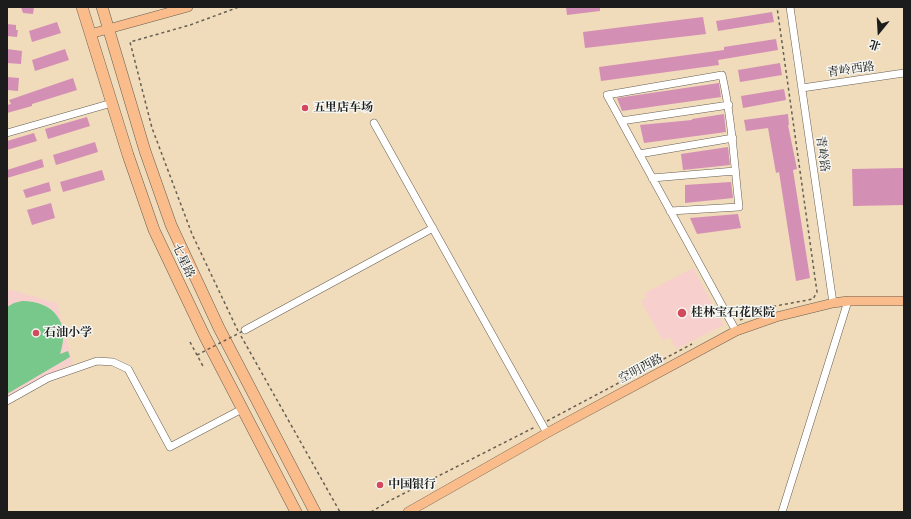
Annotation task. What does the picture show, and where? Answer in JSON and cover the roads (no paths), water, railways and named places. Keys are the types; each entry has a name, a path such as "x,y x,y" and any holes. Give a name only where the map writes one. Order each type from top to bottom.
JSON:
{"highway":[{"name":"七星路","path":"82,7 128,155 154,230 204,335 296,512"},
{"name":"七星路","path":"102,7 145,151 171,225 219,328 315,512"}],"main road":[{"path":"90,34 188,7"},
{"name":"空明西路","path":"408,512 734,328 833,303 848,301 904,301"}],"street":[{"name":"青岭路","path":"790,7 833,303"},
{"name":"青岭西路","path":"802,88 904,73"},
{"path":"670,211 739,207 729,105 722,75 607,95 652,178 670,211 734,328"},
{"path":"7,133 112,103"},
{"path":"621,121 729,105"},
{"path":"374,123 547,433"},
{"path":"639,154 733,138"},
{"path":"652,178 735,171"},
{"path":"242,331 433,228"},
{"path":"782,512 848,301"},
{"path":"7,401 48,378 86,364 97,361 106,361 120,364 128,369 170,447 242,409"}],"place":[{"name":"五里店车场","path":"305,108"},
{"name":"桂林宝石花医院","path":"682,313"},
{"name":"石油小学","path":"36,333"},
{"name":"中国银行","path":"380,485"}]}
